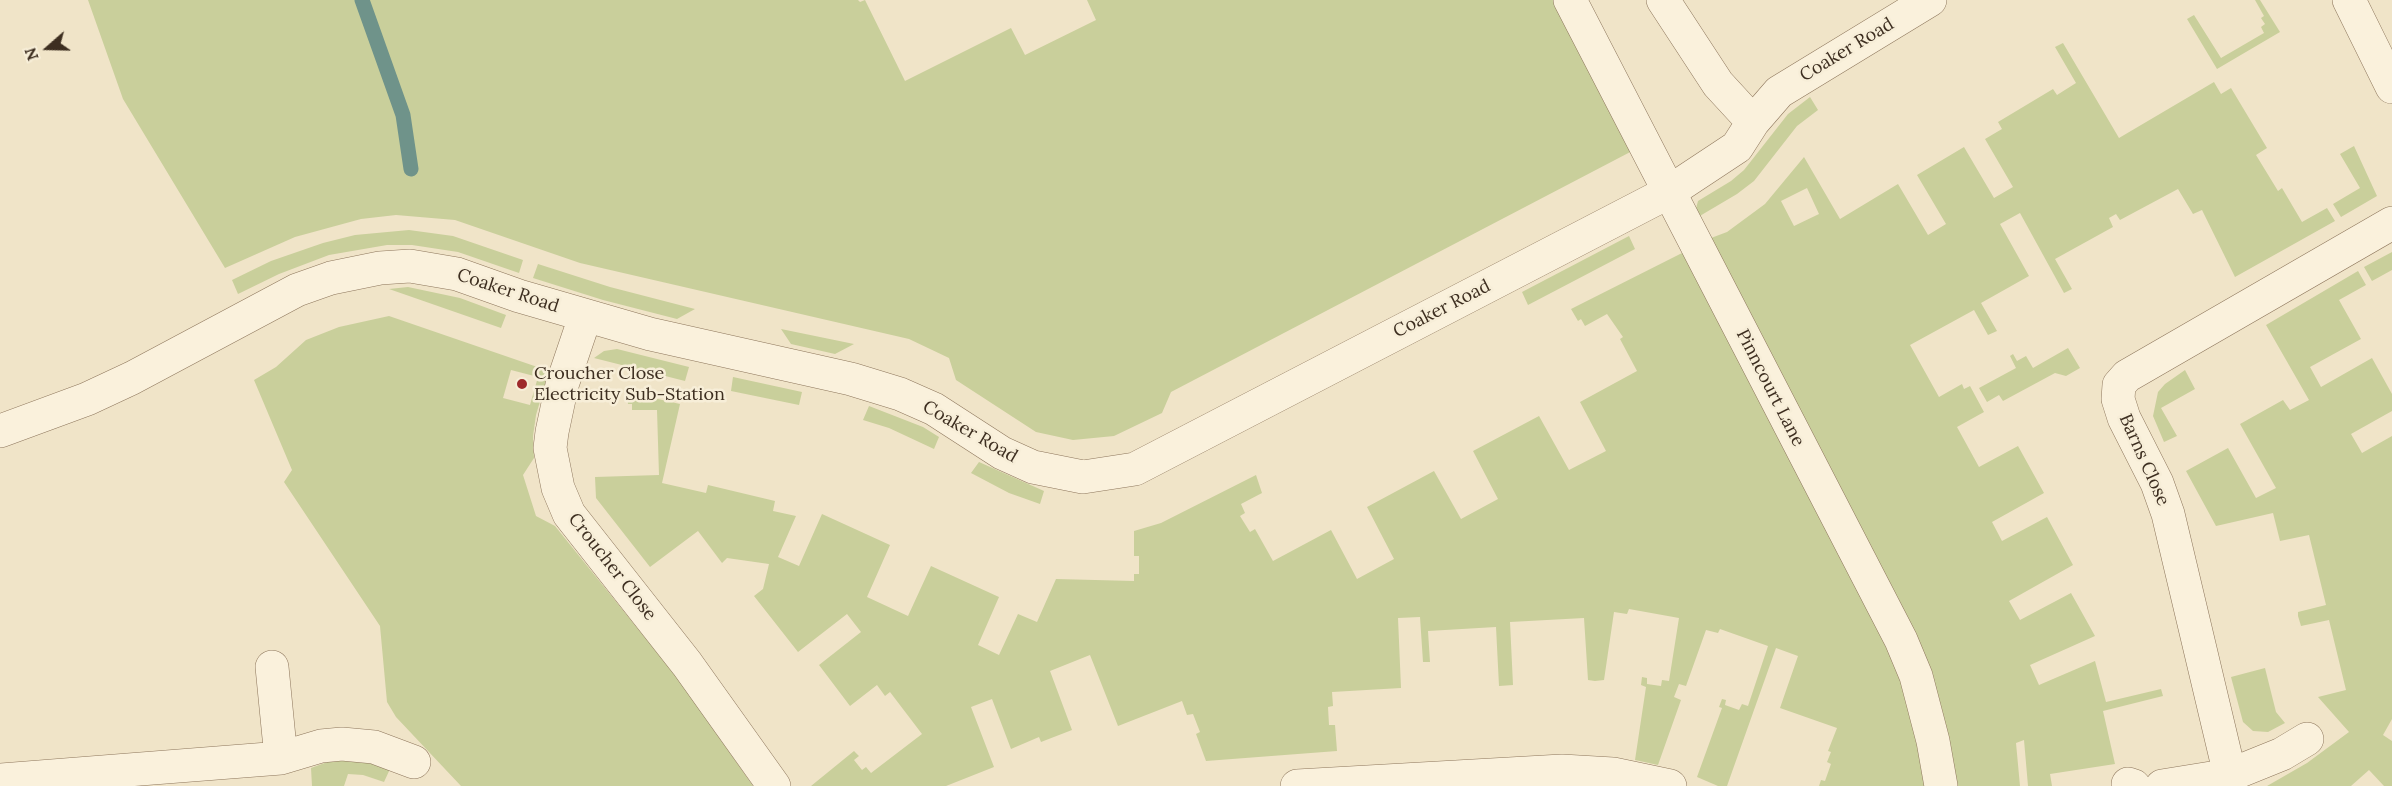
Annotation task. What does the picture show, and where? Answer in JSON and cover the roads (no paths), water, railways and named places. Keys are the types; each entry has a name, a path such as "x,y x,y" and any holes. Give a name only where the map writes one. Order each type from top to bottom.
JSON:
{"street":[{"name":"Pinncourt Lane","path":"1570,0 1901,640 1922,698 1941,786"},
{"path":"1662,0 1718,84 1753,122"},
{"name":"Coaker Road","path":"0,431 87,399 132,378 297,290 331,278 380,268 410,266 457,274 585,317 684,342 851,379 900,394 934,409 1002,453 1033,467 1083,477 1135,469 1669,192 1737,147 1753,122 1779,92 1930,0"},
{"path":"2349,0 2392,87"},
{"name":"Barns Close","path":"2230,775 2168,514 2157,483 2124,418 2118,399 2119,385 2127,376 2392,223"},
{"name":"Croucher Close","path":"585,317 562,385 552,432 550,448 558,488 569,514 687,664 774,786"},
{"path":"272,667 280,758"},
{"path":"2162,786 2230,775 2282,754 2307,739"},
{"path":"0,780 280,758 321,746 342,744 374,747 414,762"},
{"path":"1297,786 1409,783 1562,771 1613,774 1670,786"}],"waterway":[{"path":"362,0 403,115 411,169"}],"place":[{"name":"Croucher Close Electricity Sub-Station","path":"522,384"}]}
